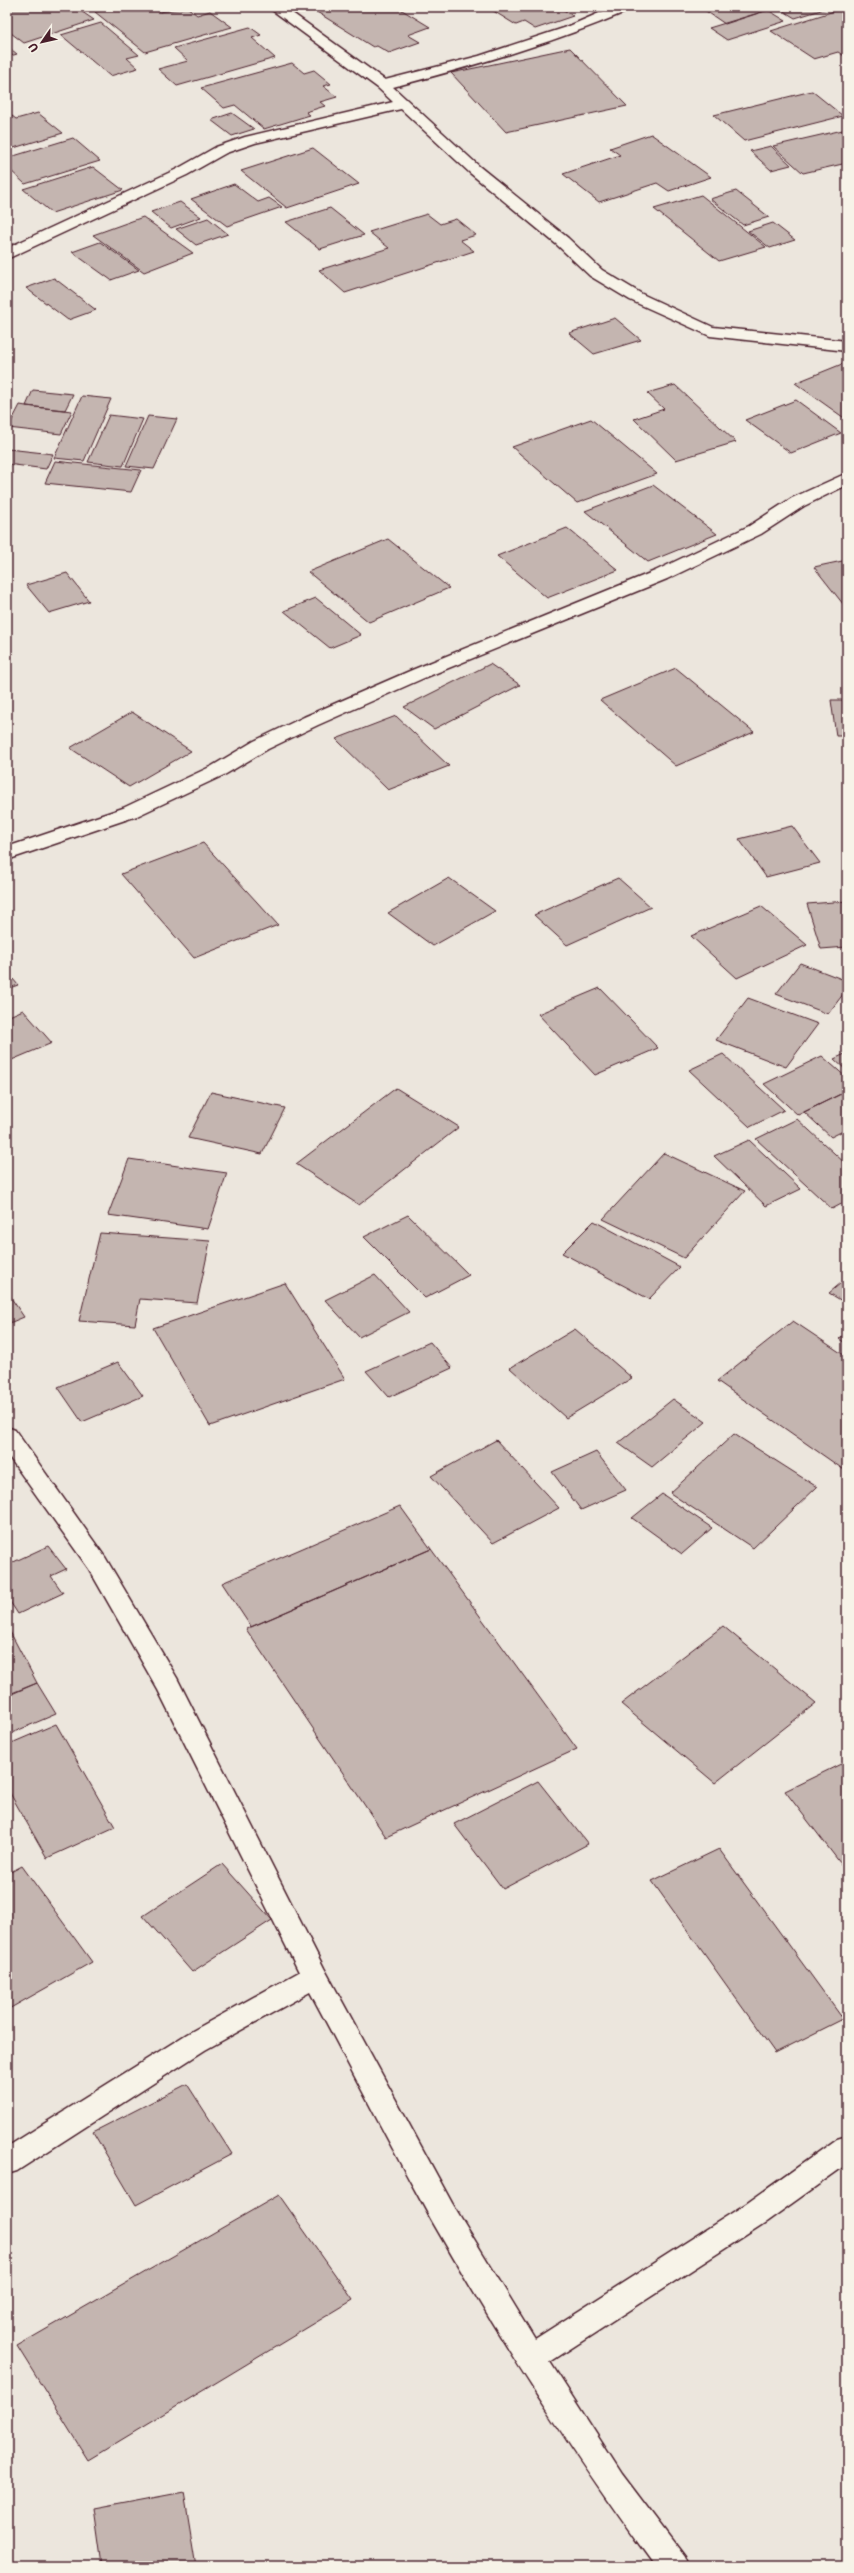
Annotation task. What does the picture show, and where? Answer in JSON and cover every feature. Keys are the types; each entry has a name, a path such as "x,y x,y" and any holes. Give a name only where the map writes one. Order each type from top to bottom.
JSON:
{"street":[{"path":"275,7 383,85 475,170 562,241 596,273 636,297 710,331 847,346"},
{"path":"383,85 506,52 572,30 605,10 625,7"},
{"path":"7,254 182,172 221,150 339,118 405,104"},
{"path":"7,854 130,812 184,788 261,745 318,718 418,674 662,575 755,530 798,502 847,478"},
{"path":"7,1436 97,1563 168,1685 315,1976 442,2212 531,2358 612,2484 673,2566"},
{"path":"7,2162 196,2042 315,1976"},
{"path":"531,2358 756,2212 847,2148"}],"building":[{"path":"12,7 75,7 94,20 24,43 7,30 7,9"},
{"path":"113,7 153,7 160,12 187,7 197,15 210,11 232,27 145,52 95,12"},
{"path":"319,7 397,7 430,27 408,35 420,42 389,53 377,46 373,47 312,9"},
{"path":"487,7 559,7 573,16 535,29 524,22 516,25"},
{"path":"700,7 764,7 768,10 725,24"},
{"path":"777,7 831,7 795,18"},
{"path":"847,7 846,57 838,52 814,59 771,31"},
{"path":"768,10 786,21 727,40 709,28"},
{"path":"101,23 139,55 127,58 138,68 110,76 61,35"},
{"path":"250,27 261,35 252,38 275,58 177,86 158,69 188,61 174,48"},
{"path":"7,46 17,54 7,57"},
{"path":"570,48 627,106 506,132 451,73"},
{"path":"292,63 304,73 314,70 331,84 323,86 337,97 320,102 325,106 306,112 310,115 264,129 235,105 224,108 201,88"},
{"path":"812,91 843,116 744,141 714,115"},
{"path":"7,112 16,119 38,113 63,133 7,150"},
{"path":"232,113 254,129 232,136 211,120"},
{"path":"847,129 847,163 803,173 773,146"},
{"path":"651,134 711,177 669,191 657,183 599,202 563,174 620,155 610,148"},
{"path":"73,138 100,161 25,184 7,167 7,158"},
{"path":"771,146 791,165 771,170 750,151"},
{"path":"313,148 359,184 287,208 241,171"},
{"path":"93,167 123,190 52,213 23,189"},
{"path":"234,184 258,202 269,198 282,207 227,226 191,199"},
{"path":"736,191 769,217 743,225 710,199"},
{"path":"701,195 766,247 719,261 654,209"},
{"path":"180,202 201,217 171,228 151,212"},
{"path":"330,208 364,235 320,249 286,222"},
{"path":"427,214 440,224 456,219 476,235 460,240 474,251 345,293 319,270 389,248 369,232"},
{"path":"143,217 193,253 144,272 93,235"},
{"path":"208,218 228,234 196,245 176,229"},
{"path":"773,223 795,240 770,248 748,231"},
{"path":"100,242 139,270 111,280 72,252"},
{"path":"54,278 96,310 68,320 26,288"},
{"path":"615,318 641,340 594,354 569,333"},
{"path":"847,362 847,420 795,383"},
{"path":"675,385 736,442 676,460 634,419 664,409 647,393"},
{"path":"33,390 73,394 65,410 26,406"},
{"path":"82,396 111,399 84,461 54,458"},
{"path":"796,400 841,433 791,453 745,420"},
{"path":"20,405 72,411 61,434 8,428"},
{"path":"109,415 143,419 123,466 88,462"},
{"path":"148,416 177,419 154,469 126,466"},
{"path":"591,419 657,474 577,503 512,447"},
{"path":"8,449 53,454 46,469 7,464"},
{"path":"55,461 141,470 131,492 45,483"},
{"path":"653,485 717,534 648,562 585,511"},
{"path":"567,528 618,570 547,598 497,556"},
{"path":"388,539 449,588 369,622 308,572"},
{"path":"847,560 847,609 814,567"},
{"path":"67,573 89,601 49,613 26,585"},
{"path":"316,598 361,635 330,648 284,611"},
{"path":"490,664 520,685 434,729 404,707"},
{"path":"676,668 754,732 676,766 600,700"},
{"path":"831,700 847,700 847,736 836,736"},
{"path":"132,712 191,751 129,787 70,748"},
{"path":"396,716 449,766 388,790 336,739"},
{"path":"792,826 820,863 766,877 739,839"},
{"path":"203,843 278,925 194,958 121,874"},
{"path":"449,878 495,911 433,946 388,913"},
{"path":"618,878 651,907 567,945 534,915"},
{"path":"847,901 847,947 821,949 807,904"},
{"path":"761,906 807,945 737,978 691,936"},
{"path":"800,963 847,981 847,989 828,1014 776,994"},
{"path":"7,972 18,985 7,989"},
{"path":"600,988 658,1048 595,1075 538,1014"},
{"path":"748,998 818,1024 786,1067 716,1040"},
{"path":"23,1010 52,1043 7,1062 7,1017"},
{"path":"847,1053 847,1071 834,1059"},
{"path":"723,1054 784,1110 750,1127 689,1070"},
{"path":"822,1056 847,1078 847,1091 798,1115 764,1084"},
{"path":"396,1088 459,1127 359,1205 296,1164"},
{"path":"847,1091 847,1129 831,1137 804,1112"},
{"path":"211,1092 285,1108 262,1154 188,1138"},
{"path":"797,1119 847,1165 847,1201 832,1209 756,1139"},
{"path":"749,1140 801,1189 766,1206 714,1156"},
{"path":"664,1153 745,1191 684,1258 603,1219"},
{"path":"129,1159 227,1173 208,1229 108,1215"},
{"path":"408,1215 469,1275 425,1298 364,1237"},
{"path":"594,1221 680,1267 649,1299 562,1253"},
{"path":"100,1233 210,1241 197,1303 140,1299 135,1325 79,1321"},
{"path":"375,1275 409,1312 359,1337 325,1300"},
{"path":"847,1278 847,1304 829,1293"},
{"path":"285,1283 345,1379 210,1426 153,1328"},
{"path":"7,1292 24,1317 7,1324"},
{"path":"793,1321 847,1357 847,1472 717,1381"},
{"path":"575,1329 632,1378 566,1418 510,1368"},
{"path":"847,1332 847,1344 839,1339"},
{"path":"430,1342 452,1368 389,1397 366,1371"},
{"path":"118,1362 143,1396 82,1422 58,1387"},
{"path":"673,1399 706,1422 652,1467 618,1443"},
{"path":"734,1434 817,1487 753,1548 670,1493"},
{"path":"496,1440 559,1508 493,1543 431,1476"},
{"path":"596,1452 626,1490 581,1510 552,1472"},
{"path":"662,1494 712,1528 682,1554 632,1518"},
{"path":"400,1506 431,1549 251,1627 222,1583"},
{"path":"48,1546 66,1569 51,1576 63,1593 18,1614 7,1597 7,1565"},
{"path":"431,1549 577,1749 386,1837 246,1629"},
{"path":"7,1626 37,1683 7,1695"},
{"path":"723,1626 816,1703 715,1783 621,1704"},
{"path":"37,1683 56,1714 7,1735 7,1696"},
{"path":"56,1724 115,1827 47,1858 7,1788 7,1745"},
{"path":"847,1761 847,1872 785,1791"},
{"path":"538,1781 588,1844 503,1889 454,1824"},
{"path":"719,1849 843,2019 775,2053 652,1881"},
{"path":"222,1864 272,1920 192,1972 143,1916"},
{"path":"22,1866 92,1962 7,2010 7,1874"},
{"path":"187,2084 232,2154 136,2205 93,2132"},
{"path":"279,2195 353,2300 88,2460 17,2346"},
{"path":"184,2492 196,2566 102,2566 94,2509"}]}
